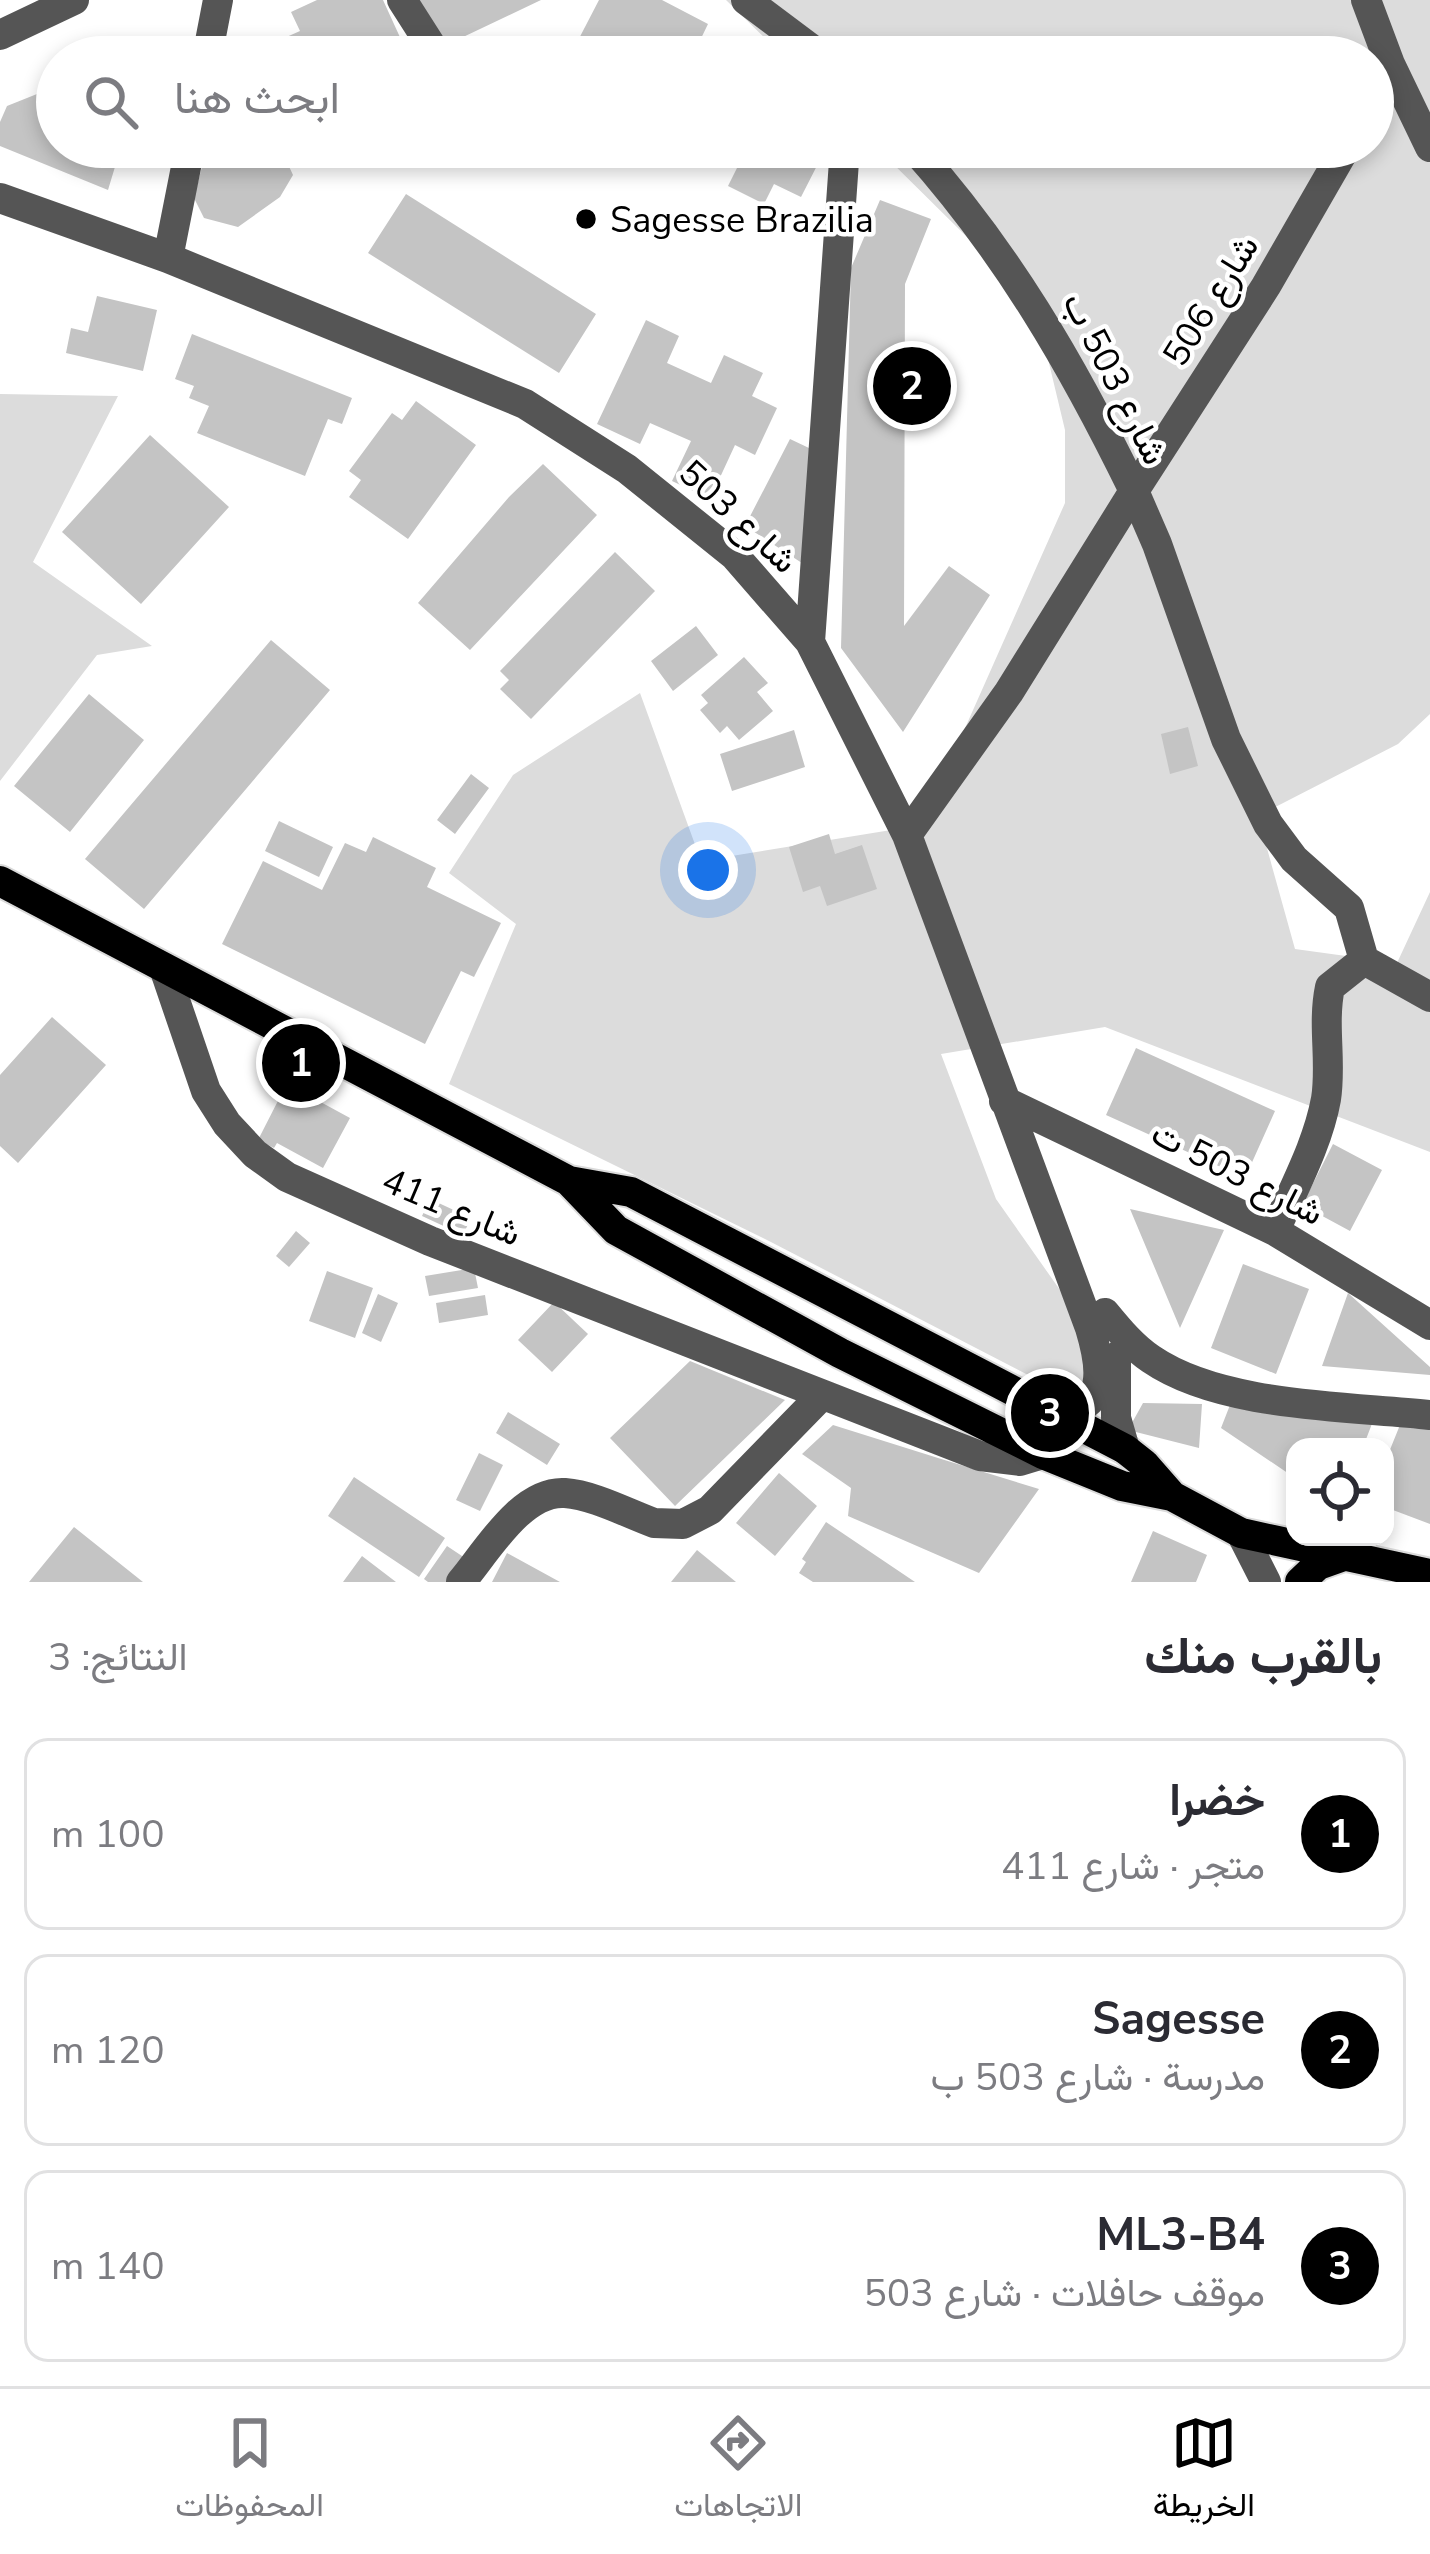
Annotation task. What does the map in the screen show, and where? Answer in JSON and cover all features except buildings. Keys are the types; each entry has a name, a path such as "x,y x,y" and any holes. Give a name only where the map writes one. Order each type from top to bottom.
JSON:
{"main road":[{"path":"0,881 569,1181 631,1192 1125,1449 1172,1496"},
{"path":"569,1181 616,1230 840,1353 1042,1454 1122,1486 1172,1496 1241,1533 1430,1574"},
{"path":"1300,1582 1318,1565 1349,1555"}],"street":[{"path":"0,35 74,0"},
{"path":"211,36 218,0"},
{"path":"402,0 425,36"},
{"path":"746,0 794,36"},
{"path":"1366,0 1380,36"},
{"path":"1394,72 1430,147"},
{"path":"169,258 186,168"},
{"path":"811,642 844,168"},
{"name":"شارع 503 ب","path":"908,835 1009,692 1134,490 1036,305 932,168"},
{"name":"شارع 506","path":"1134,490 1266,286 1334,168"},
{"name":"شارع 503","path":"0,198 169,258 525,404 628,470 734,555 811,642 908,835 1062,1252"},
{"path":"1134,490 1226,739 1281,842 1294,860 1349,908 1364,960 1430,997"},
{"path":"1275,1231 1325,1105 1329,1073 1325,1011 1330,987 1364,960"},
{"name":"شارع 411","path":"164,968 206,1091 254,1154 287,1178 430,1241 980,1456 1020,1460 1042,1454"},
{"name":"شارع 503 ت","path":"1004,1101 1275,1231 1430,1325"},
{"path":"1062,1252 1106,1313 1148,1358 1208,1387 1430,1415"},
{"path":"1055,1414 1088,1403 1098,1385 1099,1368 1062,1252"},
{"path":"1106,1313 1114,1342 1116,1418 1125,1449"},
{"path":"460,1582 521,1512 556,1493 582,1496 654,1523 698,1519 822,1395"},
{"path":"1241,1533 1266,1582"}],"shaded area":[{"path":"726,0 1430,0 1430,714 1398,744 1258,816 1295,949 1397,963 1430,892 1430,1152 1105,1027 941,1054 996,1199 1060,1290 1074,1318 1088,1362 1082,1388 1059,1391 769,1241 449,1084 516,924 449,873 513,775 640,693 701,861 922,825 1065,503 1065,430 1048,359 1034,326 969,239 897,168 1394,168 1394,36 763,36"},
{"path":"0,394 118,396 33,562 152,646 97,655 0,781"}],"place":[{"name":"Sagesse Brazilia","path":"586,219"},
{"name":"Sagesse","path":"912,386"},
{"name":"خضرا","path":"301,1063"},
{"name":"ML3-B4","path":"1050,1413"}]}
